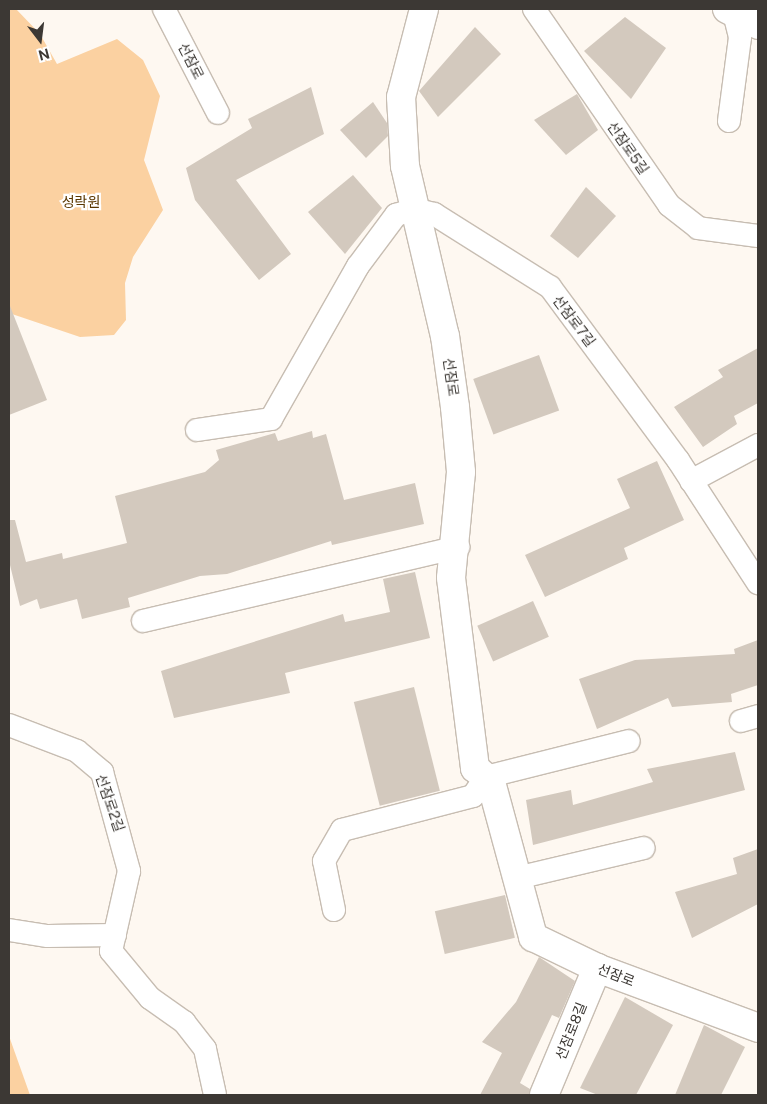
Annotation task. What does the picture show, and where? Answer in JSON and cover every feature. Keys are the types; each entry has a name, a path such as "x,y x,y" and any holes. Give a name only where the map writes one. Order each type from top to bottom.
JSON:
{"street":[{"name":"선잠로","path":"164,9 218,113"},
{"name":"선잠로","path":"424,9 402,97 405,166 445,336 455,407 461,472 458,547 451,578 466,716 476,768 491,782 533,937 597,968 758,1028"},
{"name":"선잠로5길","path":"534,9 669,205 698,228 758,236"},
{"path":"731,10 758,25"},
{"path":"729,121 740,37 731,10"},
{"path":"197,430 271,419 358,266 396,215 414,210"},
{"name":"선잠로7길","path":"414,210 434,214 550,287 691,481 758,583"},
{"path":"691,481 758,445"},
{"path":"143,621 458,547"},
{"name":"선잠로2길","path":"9,724 77,751 102,772 129,871 110,951 150,998 184,1022 205,1049 215,1095"},
{"path":"334,910 324,861 342,830 473,796 486,777 628,741"},
{"path":"517,878 644,848"},
{"path":"9,930 48,936 115,935"},
{"name":"선잠로8길","path":"545,1095 597,968"}],"green space":[{"name":"성락원","path":"9,9 16,9 40,34 57,64 117,39 143,60 160,96 144,160 163,210 133,257 125,283 126,320 114,335 80,337 9,313"},
{"path":"9,1036 30,1095 9,1095"}],"building":[{"path":"625,17 666,48 631,99 584,51"},
{"path":"475,27 501,54 438,117 419,91"},
{"path":"311,87 324,134 236,180 291,254 259,280 195,200 186,168 252,128 248,119"},
{"path":"577,94 598,130 566,155 534,120"},
{"path":"373,102 387,123 388,136 366,158 340,130"},
{"path":"353,175 382,208 345,254 308,212"},
{"path":"586,187 616,216 578,258 550,236"},
{"path":"9,307 47,400 9,415"},
{"path":"758,348 758,403 734,416 737,424 703,447 674,407 723,377 718,370"},
{"path":"539,355 559,410 493,434 473,379"},
{"path":"312,431 313,438 326,434 344,500 415,483 424,524 332,545 331,541 227,574 200,576 128,598 130,607 82,619 77,599 40,609 37,599 20,606 9,561 9,520 15,520 26,562 62,553 63,559 127,543 115,496 205,472 219,460 216,450 275,433 278,441"},
{"path":"657,461 684,520 624,548 628,559 545,597 525,555 630,508 617,479"},
{"path":"415,572 430,638 285,673 290,693 174,718 161,671 343,614 345,622 390,612 383,579"},
{"path":"533,601 549,637 493,661 477,626"},
{"path":"758,640 758,685 731,694 732,702 672,707 668,698 597,729 579,679 635,660 735,654 734,649"},
{"path":"414,687 440,791 380,806 354,702"},
{"path":"735,752 745,790 533,845 526,800 571,790 573,805 653,782 647,769"},
{"path":"758,849 758,904 692,938 675,892 737,874 733,858"},
{"path":"505,895 515,938 445,954 435,911"},
{"path":"539,957 575,981 559,1018 552,1015 520,1083 530,1089 529,1095 480,1095 502,1053 482,1042 516,1002"},
{"path":"625,997 673,1025 636,1095 598,1095 580,1088"},
{"path":"704,1025 745,1047 721,1095 675,1095"}]}
